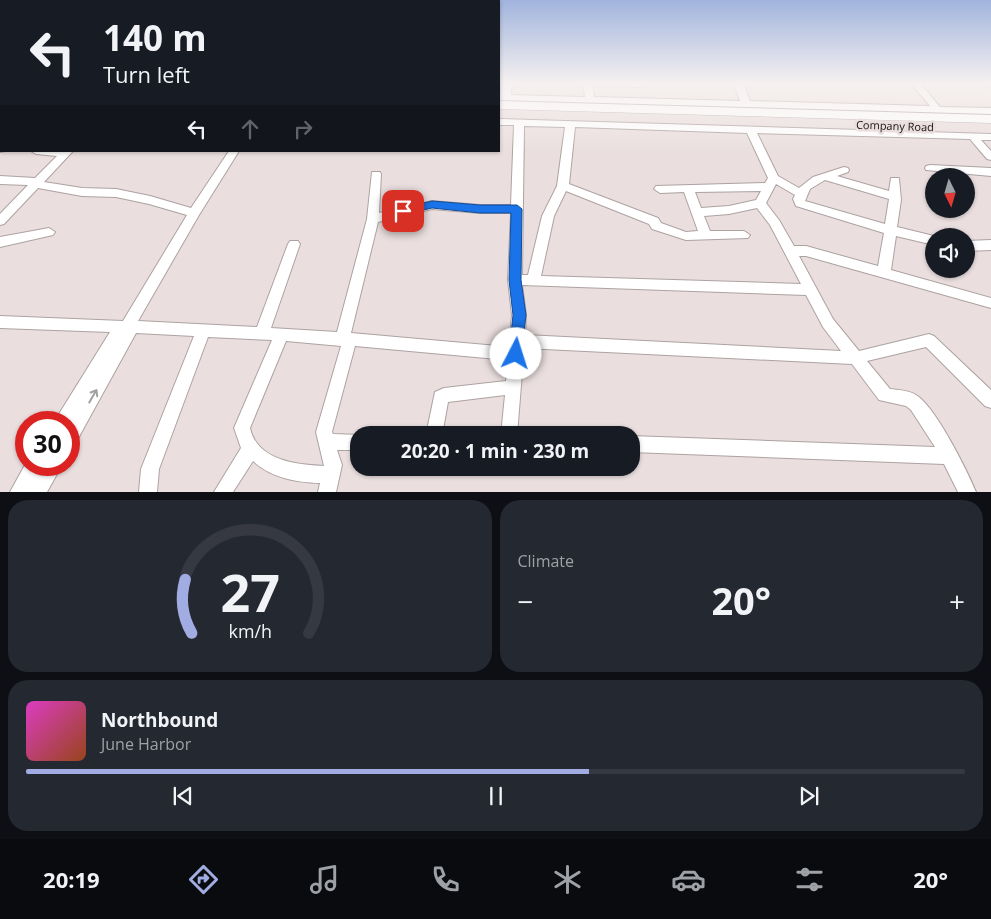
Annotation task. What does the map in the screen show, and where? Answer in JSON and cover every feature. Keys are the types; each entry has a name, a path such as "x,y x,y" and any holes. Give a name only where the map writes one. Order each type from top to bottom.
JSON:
{"highway":[{"name":"Company Road","path":"655,106 991,119"},
{"name":"Company Road","path":"500,114 991,128"}],"street":[{"path":"809,106 991,111"},
{"path":"935,106 938,110"},
{"path":"960,106 963,110"},
{"path":"500,122 991,137"},
{"path":"510,426 519,315 515,280 519,123"},
{"path":"534,280 548,216 563,186 570,124"},
{"path":"697,212 729,210 760,203 771,182 750,129"},
{"path":"973,137 991,157"},
{"path":"52,152 67,153"},
{"path":"69,411 116,335 127,326 194,213 233,152"},
{"path":"0,221 67,153"},
{"path":"844,170 810,182 800,193 798,199 800,203 808,207 925,239"},
{"path":"975,171 991,172"},
{"path":"281,336 242,428 242,434 251,448 267,464 290,473 329,483 333,465 324,432 374,219 376,174"},
{"path":"825,176 895,197"},
{"path":"0,180 37,183 82,192 116,193 150,200 194,213"},
{"path":"660,189 771,182 800,193"},
{"path":"884,272 895,197 895,182"},
{"path":"563,186 654,221 656,226 686,236 744,235"},
{"path":"688,188 706,236"},
{"path":"760,203 775,223 828,323 885,395 911,400 920,408 949,456 967,492"},
{"path":"374,219 432,205 480,209 517,209"},
{"path":"0,242 49,232"},
{"path":"261,335 294,244"},
{"path":"975,246 991,245"},
{"path":"790,251 806,251 991,304"},
{"path":"515,280 810,290"},
{"path":"0,322 127,326 427,344 855,358 929,340 989,395"},
{"path":"80,419 129,334 127,326"},
{"path":"148,492 150,469 203,331"},
{"path":"436,426 441,397 444,395 512,387"},
{"path":"326,442 350,442"},
{"path":"640,444 949,456"},
{"path":"223,492 251,448"},
{"path":"19,492 28,476"},
{"path":"37,492 46,476"}],"route":[{"path":"403,211 432,205 480,209 517,209 515,280 519,315 516,354"}]}
